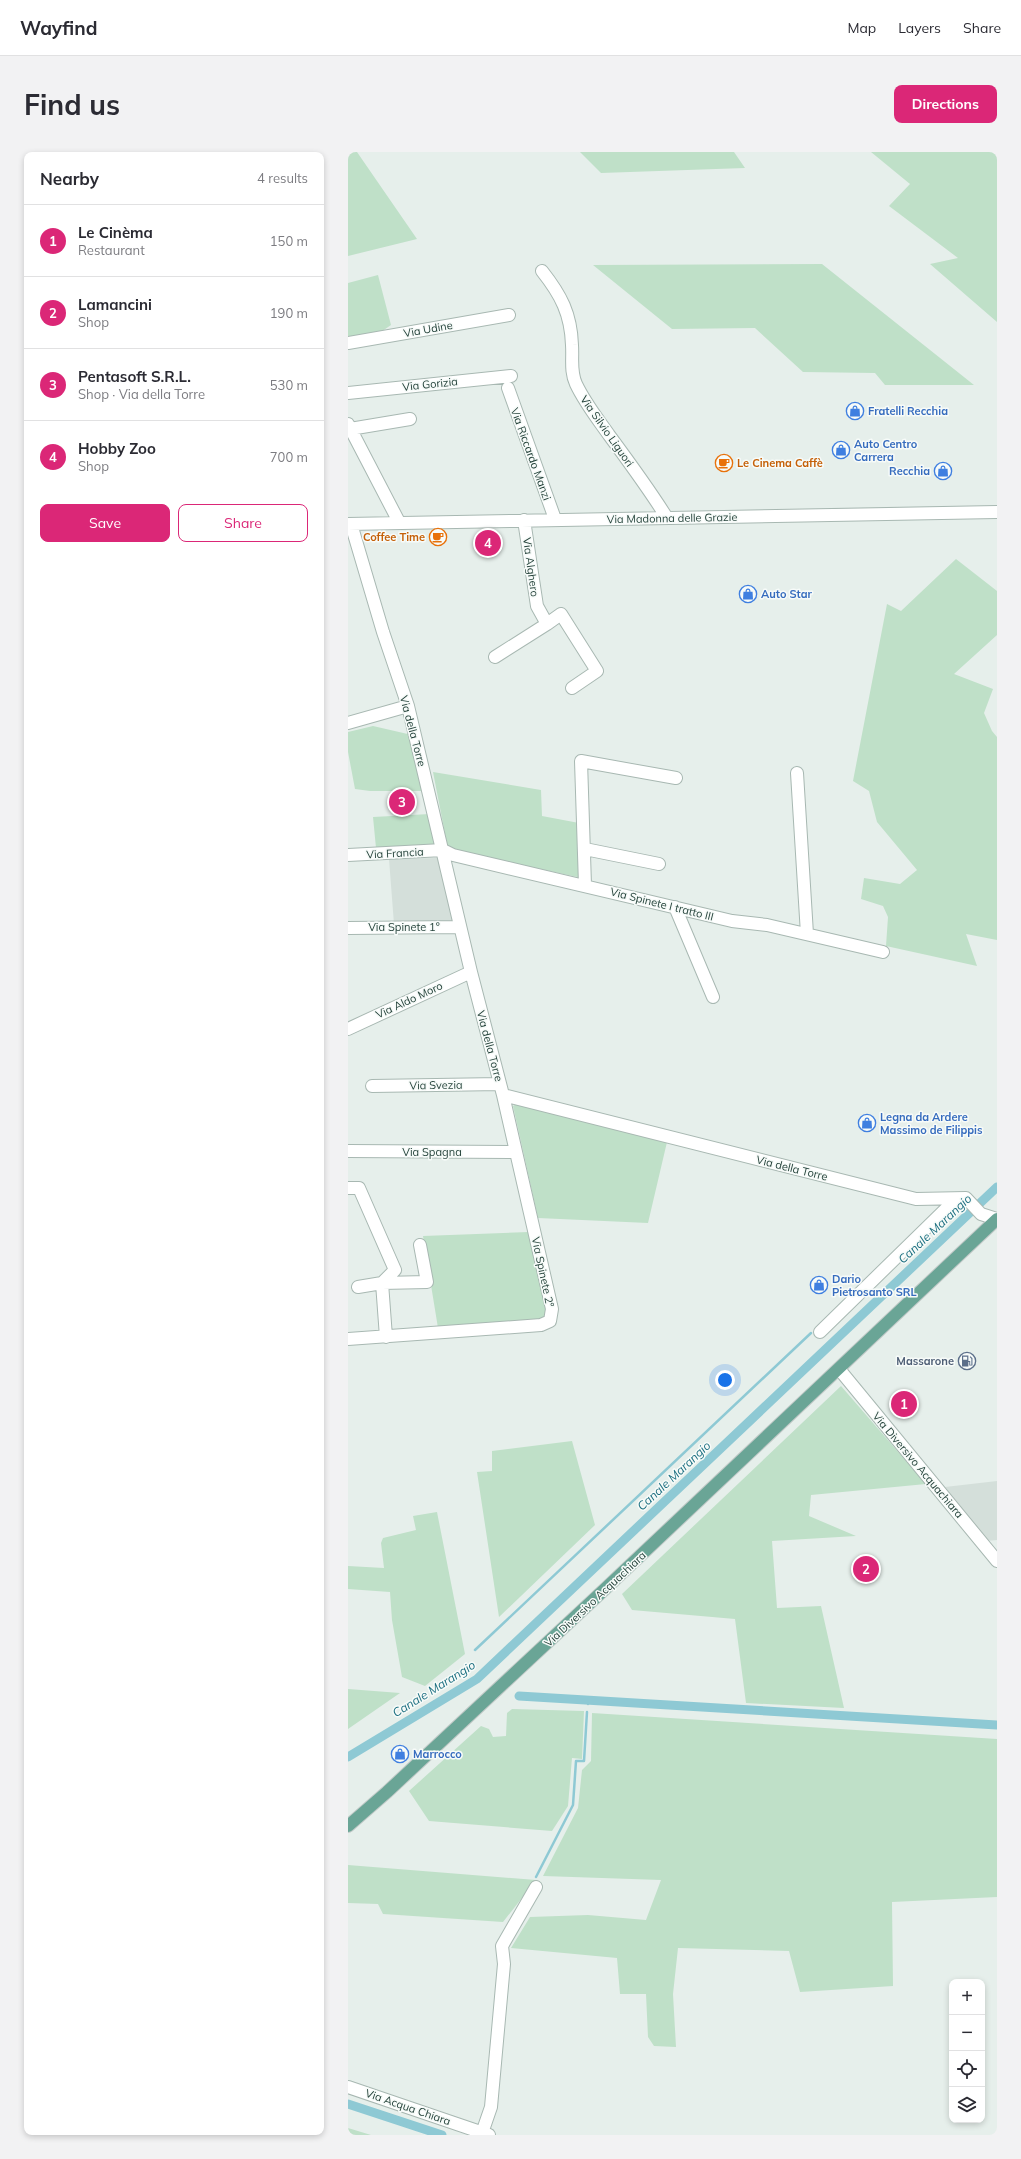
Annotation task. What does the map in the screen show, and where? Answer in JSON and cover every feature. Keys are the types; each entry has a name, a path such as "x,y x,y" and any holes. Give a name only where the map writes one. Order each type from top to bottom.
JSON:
{"main road":[{"name":"Via Diversivo Acquachiara","path":"348,1826 601,1593 997,1219"}],"street":[{"name":"Via Silvio Liguori","path":"542,271 557,290 565,305 570,322 572,346 571,362 576,382 586,404 666,518"},
{"name":"Via Udine","path":"348,343 509,315"},
{"name":"Via Gorizia","path":"348,393 512,376"},
{"name":"Via Riccardo Manzi","path":"508,388 555,520"},
{"path":"399,522 349,426 410,419"},
{"name":"Via Madonna delle Grazie","path":"349,524 997,512"},
{"name":"Via Alghero","path":"524,520 537,606 546,624"},
{"name":"Via della Torre","path":"349,524 408,706 471,972 502,1090 916,1199 961,1198"},
{"path":"495,657 561,614 597,672 572,688"},
{"path":"348,723 408,706"},
{"path":"585,885 586,849 581,761 676,778"},
{"path":"797,773 807,934"},
{"path":"586,849 659,864"},
{"name":"Via Francia","path":"348,855 442,850"},
{"name":"Via Spinete I tratto III","path":"442,850 460,857 585,885 732,921 767,925 883,952"},
{"path":"675,907 713,997"},
{"name":"Via Spinete 1°","path":"348,928 460,927"},
{"name":"Via Aldo Moro","path":"348,1028 471,972"},
{"name":"Via Svezia","path":"372,1086 502,1090"},
{"name":"Via Spinete 2°","path":"348,1339 541,1325 550,1320 552,1309 502,1090"},
{"name":"Via Spagna","path":"348,1151 516,1152"},
{"path":"348,1188 359,1188 395,1270 382,1283 386,1337"},
{"path":"820,1332 961,1198 981,1214 997,1219"},
{"path":"358,1287 382,1283 427,1282 420,1245"},
{"name":"Via Diversivo Acquachiara","path":"839,1369 997,1561"},
{"path":"983,1544 997,1543"},
{"path":"486,2134 491,2107 504,1964 502,1946 536,1887"},
{"name":"Via Acqua Chiara","path":"348,2086 486,2134"}],"shaded area":[{"path":"439,858 453,922 394,924 389,859"},
{"path":"997,1481 997,1540 986,1541 945,1487"}],"green space":[{"path":"348,152 357,152 417,239 348,256"},
{"path":"580,152 734,152 745,168 601,173"},
{"path":"871,152 997,152 997,322 930,264 958,258 889,206 910,184"},
{"path":"822,264 974,385 885,385 875,373 803,372 755,328 672,329 593,265"},
{"path":"378,275 391,325 378,334 348,339 348,283"},
{"path":"956,559 997,591 997,635 954,674 993,689 984,713 992,731 997,737 997,940 966,934 977,966 886,946 888,917 883,906 861,899 864,878 900,884 917,870 877,822 869,791 853,781 887,604 901,611"},
{"path":"373,726 412,735 424,791 370,791 355,789 348,752 348,732"},
{"path":"433,772 541,790 542,816 579,823 582,878 448,849"},
{"path":"430,814 437,846 376,848 373,817"},
{"path":"518,1103 667,1142 648,1223 538,1218 513,1106"},
{"path":"529,1232 549,1310 541,1321 438,1328 423,1236"},
{"path":"841,1386 926,1484 811,1495 809,1516 856,1536 772,1541 777,1608 821,1606 844,1708 746,1703 735,1619 632,1610 622,1594"},
{"path":"572,1441 595,1525 499,1617 477,1472 492,1471 492,1451"},
{"path":"437,1512 465,1654 425,1686 402,1677 392,1620 390,1592 348,1589 348,1566 384,1568 381,1543 383,1538 416,1530 413,1516"},
{"path":"348,1689 400,1693 348,1729"},
{"path":"512,1709 584,1711 582,1759 572,1758 568,1806 552,1831 429,1821 409,1791 481,1726 489,1729 493,1737 506,1736 507,1713"},
{"path":"592,1713 997,1739 997,1897 892,1902 893,1986 800,1992 789,1951 678,1948 673,1994 676,2047 654,2046 648,2037 646,1994 620,1994 617,1958 511,1948 530,1917 588,1915 646,1920 661,1880 543,1876 578,1808 582,1770 591,1761"},
{"path":"348,1865 536,1880 503,1922 383,1914 378,1904 348,1903"},
{"path":"348,2128 371,2135 348,2135"}],"waterway":[{"name":"Canale Marangio","path":"348,1757 477,1679 997,1187"},
{"path":"475,1650 811,1333"},
{"path":"519,1696 997,1725"},
{"path":"536,1877 573,1805 576,1761 584,1761 587,1712"},
{"path":"348,2104 442,2135"}],"place":[{"name":"Fratelli Recchia","path":"855,411"},
{"name":"Auto Centro Carrera","path":"841,450"},
{"name":"Le Cinema Caffè","path":"724,463"},
{"name":"Recchia","path":"943,471"},
{"name":"Coffee Time","path":"438,537"},
{"name":"Hobby Zoo","path":"488,543"},
{"name":"Auto Star","path":"748,594"},
{"name":"Pentasoft S.R.L.","path":"402,802"},
{"name":"Legna da Ardere Massimo de Filippis","path":"867,1123"},
{"name":"Dario Pietrosanto SRL","path":"819,1285"},
{"name":"Massarone","path":"967,1361"},
{"name":"Le Cinèma","path":"904,1404"},
{"name":"Lamancini","path":"866,1569"},
{"name":"Marrocco","path":"400,1754"}]}
